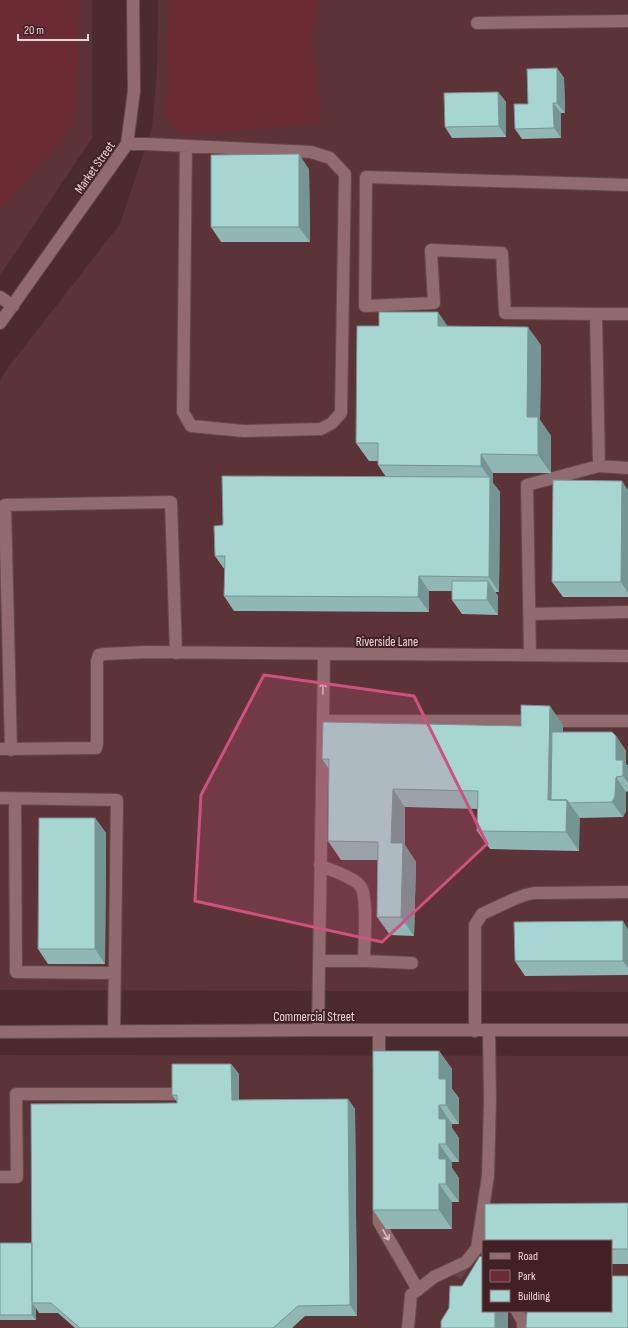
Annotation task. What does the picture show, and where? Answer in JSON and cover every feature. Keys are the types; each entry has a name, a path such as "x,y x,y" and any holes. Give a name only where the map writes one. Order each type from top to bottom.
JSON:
{"street":[{"name":"Market Street","path":"0,323 127,144 134,92 133,0"},
{"path":"477,23 628,21"},
{"path":"127,144 186,146 311,152 330,158 346,174 341,413 332,423 321,429 244,431 190,426 182,412 186,146"},
{"path":"628,185 366,177 365,306 434,302 431,250 502,253 505,313 628,314"},
{"path":"0,297 13,306"},
{"path":"596,314 599,466"},
{"path":"530,656 527,485 599,466 628,468"},
{"path":"5,750 5,505 171,502 176,653"},
{"path":"530,614 628,612"},
{"name":"Riverside Lane","path":"5,750 96,748 97,661 99,655 105,654 147,652 628,656"},
{"path":"318,1030 324,654"},
{"path":"323,721 628,721"},
{"path":"0,798 117,800 114,1031"},
{"path":"15,798 16,972 114,973"},
{"path":"320,865 352,879 361,886 365,897 364,961"},
{"path":"475,1031 474,930 475,925 482,914 525,895 534,893 628,892"},
{"path":"319,961 412,963"},
{"path":"379,1030 379,1076"},
{"name":"Commercial Street","path":"0,1032 628,1030"},
{"path":"408,1328 411,1295 434,1277 466,1262 477,1248 488,1176 490,1100 489,1031"},
{"path":"0,1177 17,1177 16,1094 180,1094"},
{"path":"379,1192 379,1222 418,1290"},
{"path":"518,1312 523,1322 523,1328"}],"highlighted area":[{"path":"264,675 414,696 487,844 382,942 195,901 201,795"}],"shaded area":[{"path":"0,0 92,0 92,138 0,275"},
{"path":"158,0 628,0 628,992 0,990 0,381 7,369 120,224 152,128 157,71"},
{"path":"0,1055 628,1056 628,1328 0,1328"}],"green space":[{"path":"0,0 80,0 75,124 0,210"},
{"path":"169,0 319,0 311,34 318,76 321,123 181,135 166,119"}],"building":[{"path":"557,68 557,103 553,103 554,128 515,129 514,104 528,104 527,69"},
{"path":"498,92 499,126 445,127 444,93"},
{"path":"299,154 299,227 211,227 211,155"},
{"path":"379,312 438,312 438,326 528,327 527,417 538,417 538,455 481,454 481,466 378,465 378,443 356,443 357,326 379,326"},
{"path":"222,476 490,477 489,577 419,576 418,597 224,596 225,556 215,556 214,526 223,525"},
{"path":"553,480 622,481 621,582 552,582"},
{"path":"452,581 488,581 487,600 452,600"},
{"path":"521,705 550,706 548,800 567,800 566,832 477,831 478,791 393,789 391,843 403,843 401,917 377,917 378,842 328,841 329,759 322,759 323,722 521,726"},
{"path":"552,732 612,732 616,736 616,760 623,760 623,776 616,777 615,796 612,802 569,803 567,800 551,800"},
{"path":"39,818 95,818 95,949 38,949"},
{"path":"623,921 623,961 515,961 514,922"},
{"path":"373,1051 439,1051 439,1079 446,1079 446,1105 439,1105 439,1119 446,1119 446,1144 439,1144 439,1159 446,1159 446,1184 439,1184 439,1210 373,1210"},
{"path":"172,1064 231,1064 232,1100 348,1099 350,1305 298,1306 273,1328 80,1328 51,1303 32,1303 31,1104 177,1103 177,1095 172,1095"},
{"path":"628,1203 628,1249 612,1249 612,1240 485,1240 485,1204"},
{"path":"0,1243 32,1243 32,1315 0,1315"},
{"path":"480,1256 482,1257 482,1312 495,1312 495,1328 441,1328 441,1321 449,1308 450,1286 462,1286"},
{"path":"612,1276 628,1276 628,1328 526,1328 527,1312 612,1312"}],"tunnel":[{"path":"454,1268 482,1285"}]}
